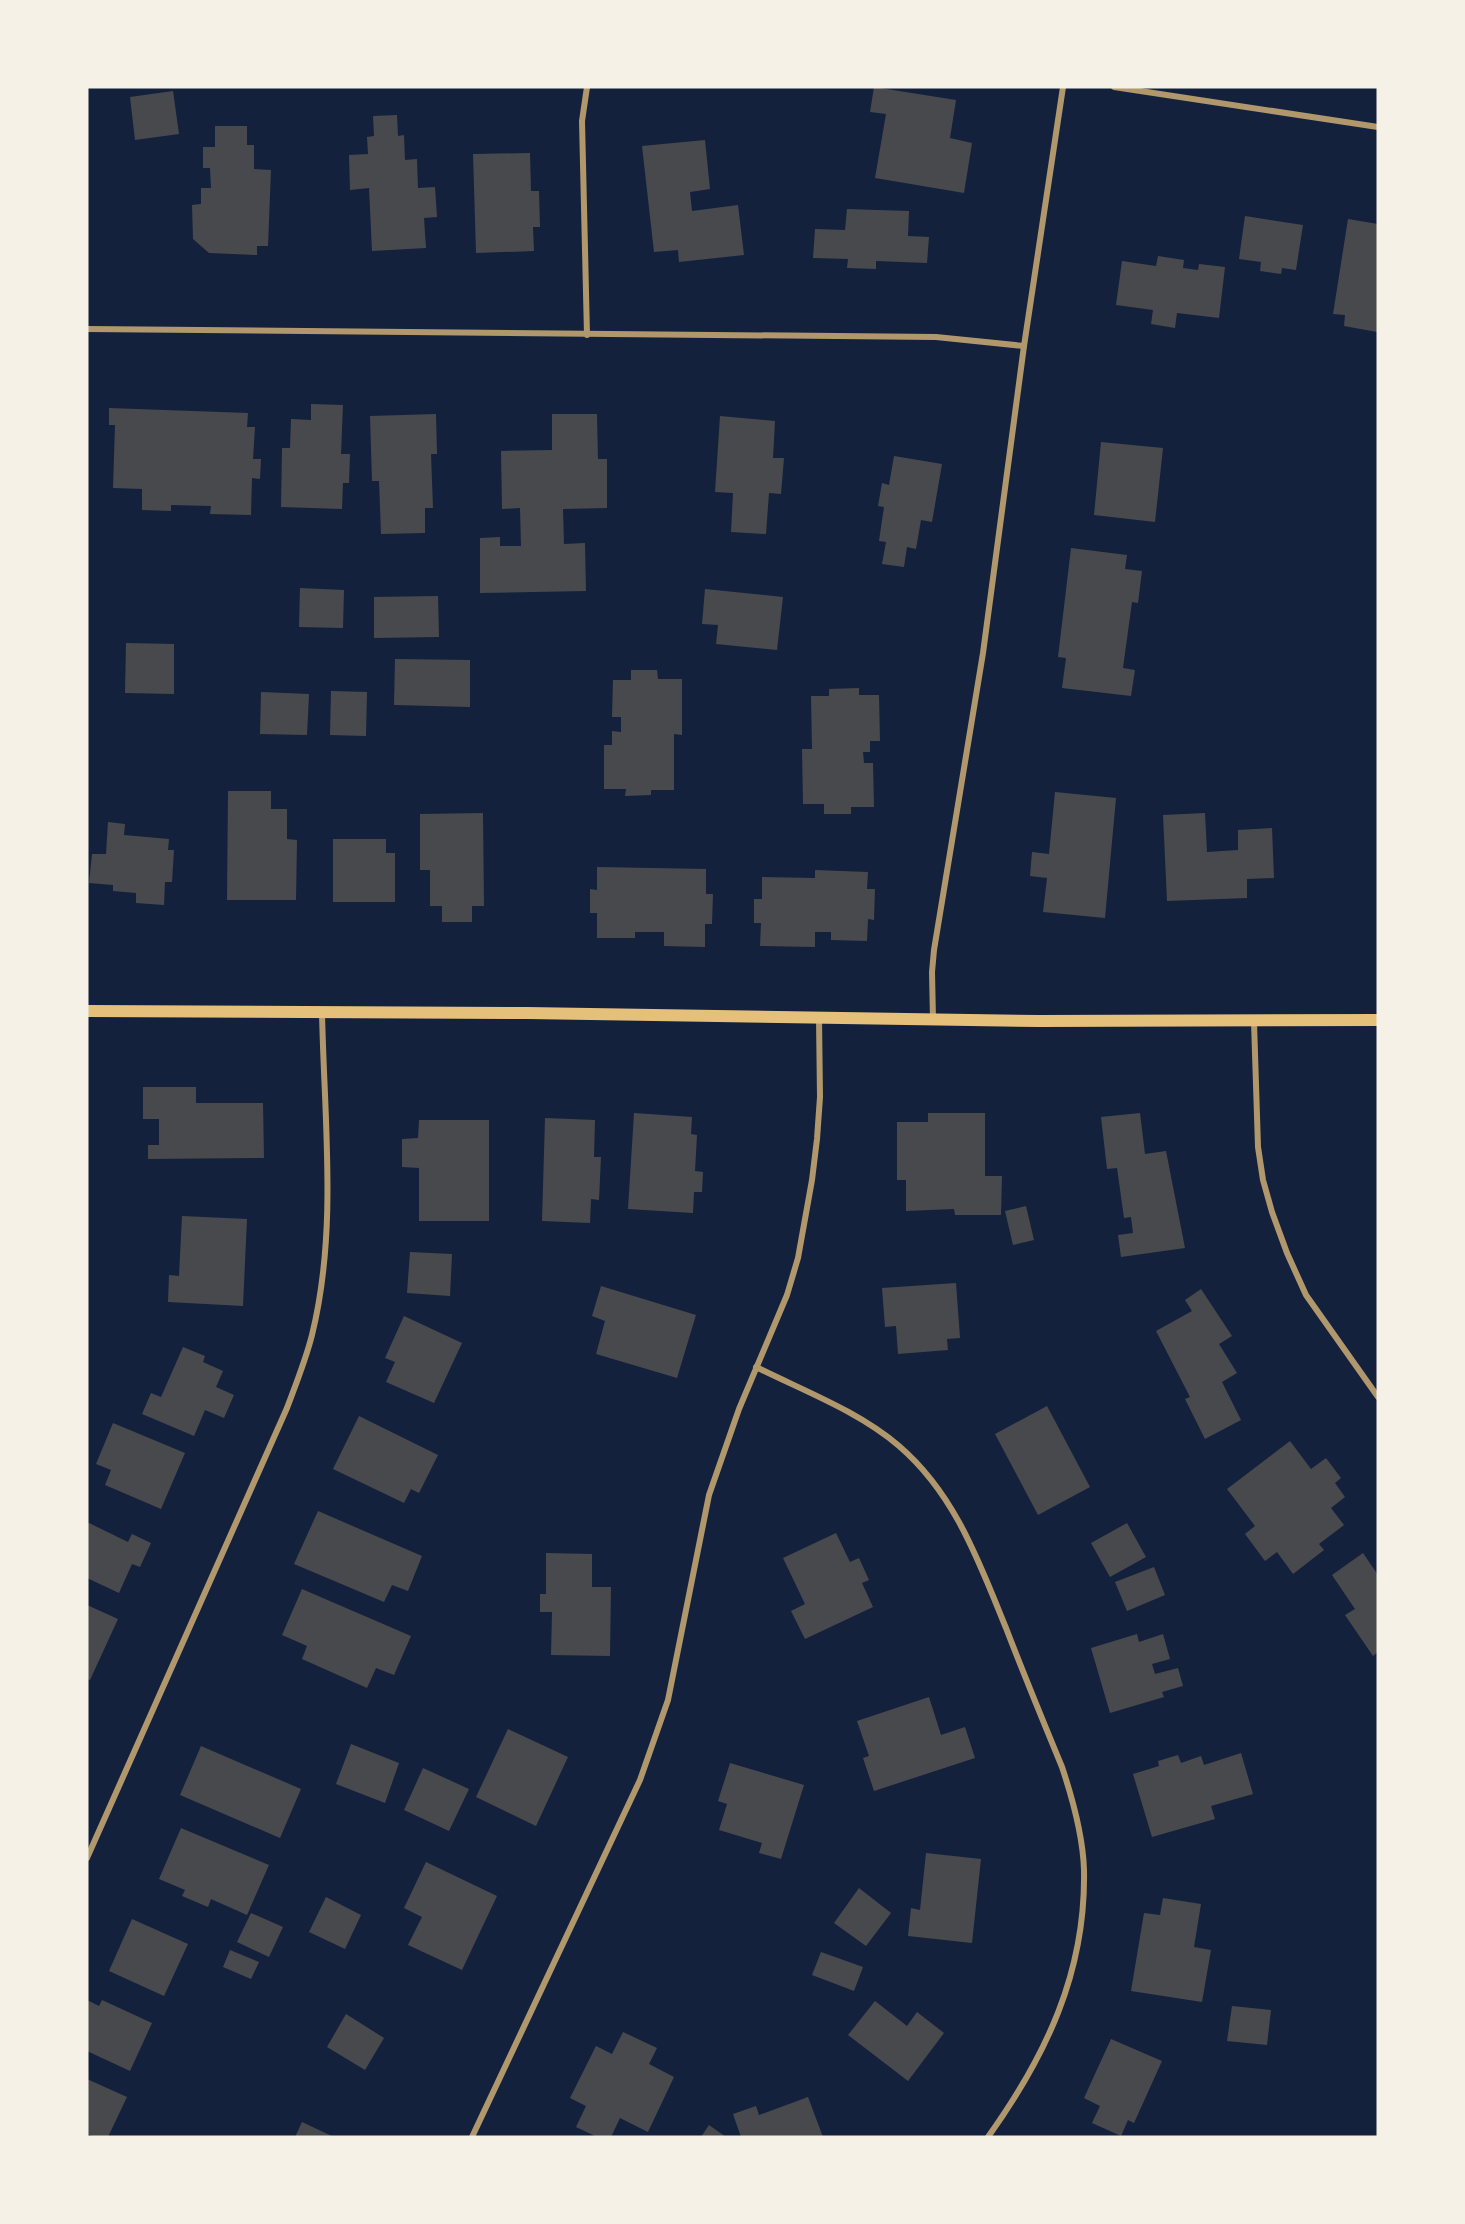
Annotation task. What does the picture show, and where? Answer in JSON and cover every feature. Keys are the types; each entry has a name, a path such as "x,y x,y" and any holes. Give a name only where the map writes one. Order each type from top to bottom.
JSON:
{"main road":[{"path":"87,1011 321,1011 933,1020 1254,1022 1378,1020"}],"street":[{"path":"587,87 582,121 587,335"},
{"path":"933,1020 934,950 983,653 1024,346 1063,87"},
{"path":"1114,87 1378,128"},
{"path":"87,329 936,337 985,340 1024,346"},
{"path":"87,1858 283,1417 312,1336 320,1296 328,1214 321,1011"},
{"path":"472,2137 640,1780 668,1700 709,1496 731,1429 786,1295 798,1258 813,1180 820,1097 819,1017"},
{"path":"1254,1022 1258,1147 1263,1180 1272,1212 1287,1253 1306,1294 1378,1397"},
{"path":"756,1367 875,1428 900,1447 942,1494 959,1519 976,1554 1074,1802 1084,1869 1080,1921 1071,1973 1056,2021 1039,2058 988,2137"}],"building":[{"path":"874,87 956,100 950,138 972,143 964,193 875,178 886,114 870,112"},
{"path":"173,91 179,134 135,140 130,97"},
{"path":"397,115 398,136 404,135 405,160 417,159 418,188 435,187 437,217 424,218 426,248 372,251 369,188 350,190 349,155 368,154 367,137 374,136 373,116"},
{"path":"215,126 247,126 247,145 254,145 254,169 271,170 268,246 257,246 257,255 209,253 193,239 192,205 201,204 201,188 211,188 210,168 203,168 203,147 215,147"},
{"path":"705,140 710,189 690,192 692,211 738,205 744,255 679,262 678,250 654,252 642,146"},
{"path":"530,153 531,191 539,191 540,227 533,227 534,251 476,253 473,154"},
{"path":"847,209 909,211 908,236 929,237 927,263 876,261 876,269 847,268 848,259 813,258 815,229 845,230"},
{"path":"1245,216 1303,225 1296,270 1282,268 1281,274 1260,271 1261,262 1239,259"},
{"path":"1348,219 1378,224 1377,332 1344,326 1345,315 1333,314"},
{"path":"1158,256 1184,260 1183,268 1198,270 1199,264 1225,267 1219,318 1177,313 1175,328 1151,324 1153,310 1116,305 1122,261 1156,266"},
{"path":"311,404 343,405 341,454 350,454 349,483 343,483 342,509 281,507 282,448 290,448 291,419 311,420"},
{"path":"109,408 248,413 247,427 255,427 253,459 261,459 260,479 252,478 251,515 210,514 211,506 171,505 171,511 142,510 142,489 113,488 115,425 109,425"},
{"path":"436,414 437,454 431,454 433,508 425,508 425,533 381,534 379,481 372,481 370,416"},
{"path":"552,414 597,414 598,459 607,459 607,508 563,509 564,544 585,543 586,591 480,593 480,538 500,537 500,546 521,546 520,508 502,509 501,451 552,450"},
{"path":"720,416 775,421 773,458 784,458 781,494 769,493 766,534 731,532 733,493 715,492"},
{"path":"1101,442 1163,448 1155,522 1094,515"},
{"path":"894,456 942,464 932,522 921,520 916,549 907,547 904,567 882,564 886,542 879,541 884,507 878,506 882,483 889,485"},
{"path":"1071,548 1127,555 1125,569 1142,571 1138,603 1132,602 1123,668 1135,670 1131,696 1062,688 1066,658 1058,657"},
{"path":"300,588 344,590 343,628 299,627"},
{"path":"705,589 783,597 777,650 716,644 718,625 702,624"},
{"path":"438,596 439,637 374,638 374,597"},
{"path":"126,643 174,644 174,694 125,693"},
{"path":"395,659 470,660 470,707 394,705"},
{"path":"631,670 657,670 658,679 682,679 682,735 674,734 674,790 651,790 651,795 625,796 626,789 604,789 604,745 612,745 612,731 621,732 621,717 612,717 613,680 631,680"},
{"path":"859,688 859,695 879,695 880,741 870,741 870,752 863,752 864,763 873,763 874,807 851,807 851,814 824,814 824,804 803,804 802,749 812,749 811,696 829,696 829,689"},
{"path":"331,691 367,692 366,736 330,735"},
{"path":"261,692 309,694 307,735 260,734"},
{"path":"228,791 271,791 271,809 287,809 287,839 297,840 296,900 227,900"},
{"path":"1055,792 1116,798 1105,918 1043,912 1047,878 1030,876 1032,852 1049,854"},
{"path":"483,813 484,906 472,906 472,922 442,922 442,906 430,906 430,870 420,870 420,814"},
{"path":"1205,813 1207,852 1238,850 1238,830 1272,828 1274,878 1247,879 1247,898 1167,901 1163,815"},
{"path":"108,822 125,824 124,835 169,839 168,850 174,850 172,882 165,882 164,905 136,903 136,893 113,891 113,885 89,883 92,854 106,854"},
{"path":"333,839 386,839 386,853 395,853 395,902 333,902"},
{"path":"597,867 706,869 706,894 713,894 712,924 705,924 705,947 664,946 664,932 635,932 635,938 597,938 597,913 590,913 590,889 597,890"},
{"path":"815,870 868,872 867,889 875,889 874,920 868,919 867,941 831,940 831,932 815,932 815,947 760,946 761,923 754,923 754,899 762,899 762,877 815,878"},
{"path":"143,1087 196,1087 196,1103 263,1103 264,1158 148,1159 148,1145 159,1145 159,1119 143,1119"},
{"path":"634,1113 692,1117 691,1134 697,1135 695,1171 703,1172 702,1192 694,1192 693,1213 628,1209"},
{"path":"928,1113 985,1113 985,1176 1002,1176 1001,1215 955,1215 954,1209 906,1211 906,1180 897,1180 897,1122 928,1122"},
{"path":"1140,1113 1145,1154 1166,1151 1185,1248 1121,1257 1118,1235 1133,1233 1131,1217 1124,1218 1117,1168 1107,1169 1101,1117"},
{"path":"545,1118 595,1120 594,1157 601,1157 599,1200 591,1199 590,1223 542,1221"},
{"path":"419,1120 489,1120 489,1221 419,1221 419,1168 402,1167 402,1139 418,1138"},
{"path":"1026,1206 1034,1240 1013,1245 1005,1211"},
{"path":"182,1216 247,1219 243,1306 168,1302 169,1275 179,1276"},
{"path":"410,1252 452,1254 450,1296 407,1293"},
{"path":"956,1283 960,1338 947,1339 948,1350 898,1354 896,1326 885,1327 882,1288"},
{"path":"601,1286 696,1315 677,1378 596,1354 605,1321 592,1316"},
{"path":"1201,1289 1232,1336 1219,1344 1237,1373 1222,1382 1241,1420 1205,1439 1185,1399 1190,1397 1156,1331 1192,1311 1185,1300"},
{"path":"404,1316 462,1343 434,1403 386,1382 395,1362 385,1358"},
{"path":"183,1347 205,1356 203,1362 223,1371 216,1387 234,1395 224,1418 205,1410 194,1436 142,1414 151,1393 161,1397"},
{"path":"1047,1406 1090,1487 1038,1515 995,1434"},
{"path":"359,1416 438,1455 419,1493 411,1489 404,1503 333,1469"},
{"path":"113,1423 185,1453 161,1509 105,1485 111,1470 96,1464"},
{"path":"1290,1441 1311,1469 1326,1458 1341,1478 1335,1483 1345,1497 1331,1508 1344,1525 1319,1544 1324,1550 1293,1574 1277,1552 1265,1561 1245,1534 1255,1526 1227,1489"},
{"path":"318,1511 422,1556 408,1591 392,1585 384,1602 294,1564"},
{"path":"87,1522 128,1542 132,1534 151,1543 140,1567 132,1564 119,1593 87,1578"},
{"path":"1127,1523 1146,1557 1110,1577 1091,1543"},
{"path":"836,1533 850,1562 859,1558 869,1580 862,1583 873,1607 805,1639 791,1611 805,1604 783,1558"},
{"path":"546,1553 592,1554 592,1587 611,1587 610,1656 551,1655 552,1612 540,1612 540,1594 546,1594"},
{"path":"1363,1553 1378,1575 1378,1652 1373,1656 1345,1615 1355,1609 1332,1575"},
{"path":"1154,1567 1165,1595 1127,1611 1115,1582"},
{"path":"302,1589 411,1636 394,1675 376,1668 367,1688 302,1659 307,1646 282,1635"},
{"path":"87,1605 118,1619 90,1680 87,1679"},
{"path":"1137,1634 1139,1642 1163,1634 1170,1659 1152,1664 1155,1674 1178,1668 1183,1686 1162,1692 1164,1697 1110,1713 1091,1648"},
{"path":"929,1697 941,1735 965,1727 975,1758 874,1791 863,1758 869,1756 857,1721"},
{"path":"508,1729 568,1757 536,1826 476,1797"},
{"path":"351,1744 399,1763 385,1803 336,1784"},
{"path":"201,1746 301,1789 280,1838 180,1795"},
{"path":"1241,1753 1253,1794 1211,1806 1215,1819 1152,1837 1133,1774 1159,1766 1158,1761 1178,1755 1181,1763 1201,1756 1204,1765"},
{"path":"730,1763 804,1785 781,1859 759,1853 762,1843 719,1830 727,1804 718,1801"},
{"path":"423,1768 469,1789 449,1831 404,1810"},
{"path":"181,1828 269,1865 247,1915 211,1899 208,1907 182,1896 185,1890 159,1879"},
{"path":"926,1853 981,1859 972,1943 908,1936 911,1908 920,1910"},
{"path":"426,1862 497,1896 462,1970 408,1945 422,1917 404,1908"},
{"path":"859,1888 891,1913 866,1946 834,1923"},
{"path":"326,1897 361,1915 345,1949 309,1932"},
{"path":"1163,1898 1201,1904 1194,1947 1211,1950 1202,2002 1131,1991 1144,1913 1160,1915"},
{"path":"251,1913 283,1927 269,1957 237,1942"},
{"path":"132,1919 188,1944 164,1996 109,1971"},
{"path":"230,1950 259,1962 251,1979 223,1967"},
{"path":"821,1952 863,1967 854,1991 812,1975"},
{"path":"87,2000 99,2006 102,2000 152,2023 130,2071 87,2051"},
{"path":"875,2001 907,2026 917,2012 944,2033 908,2081 848,2035"},
{"path":"1232,2006 1271,2010 1267,2045 1227,2041"},
{"path":"346,2014 384,2038 365,2070 327,2047"},
{"path":"623,2032 657,2048 649,2064 674,2077 648,2132 620,2118 611,2137 597,2137 576,2127 586,2106 570,2098 596,2046 612,2054"},
{"path":"1111,2039 1162,2061 1134,2123 1128,2120 1121,2136 1092,2123 1100,2106 1084,2098"},
{"path":"87,2079 127,2097 108,2137 94,2137 87,2134"},
{"path":"808,2097 823,2137 741,2137 733,2114 756,2106 759,2115"},
{"path":"302,2122 334,2137 295,2137"},
{"path":"709,2125 726,2137 701,2137"}]}
